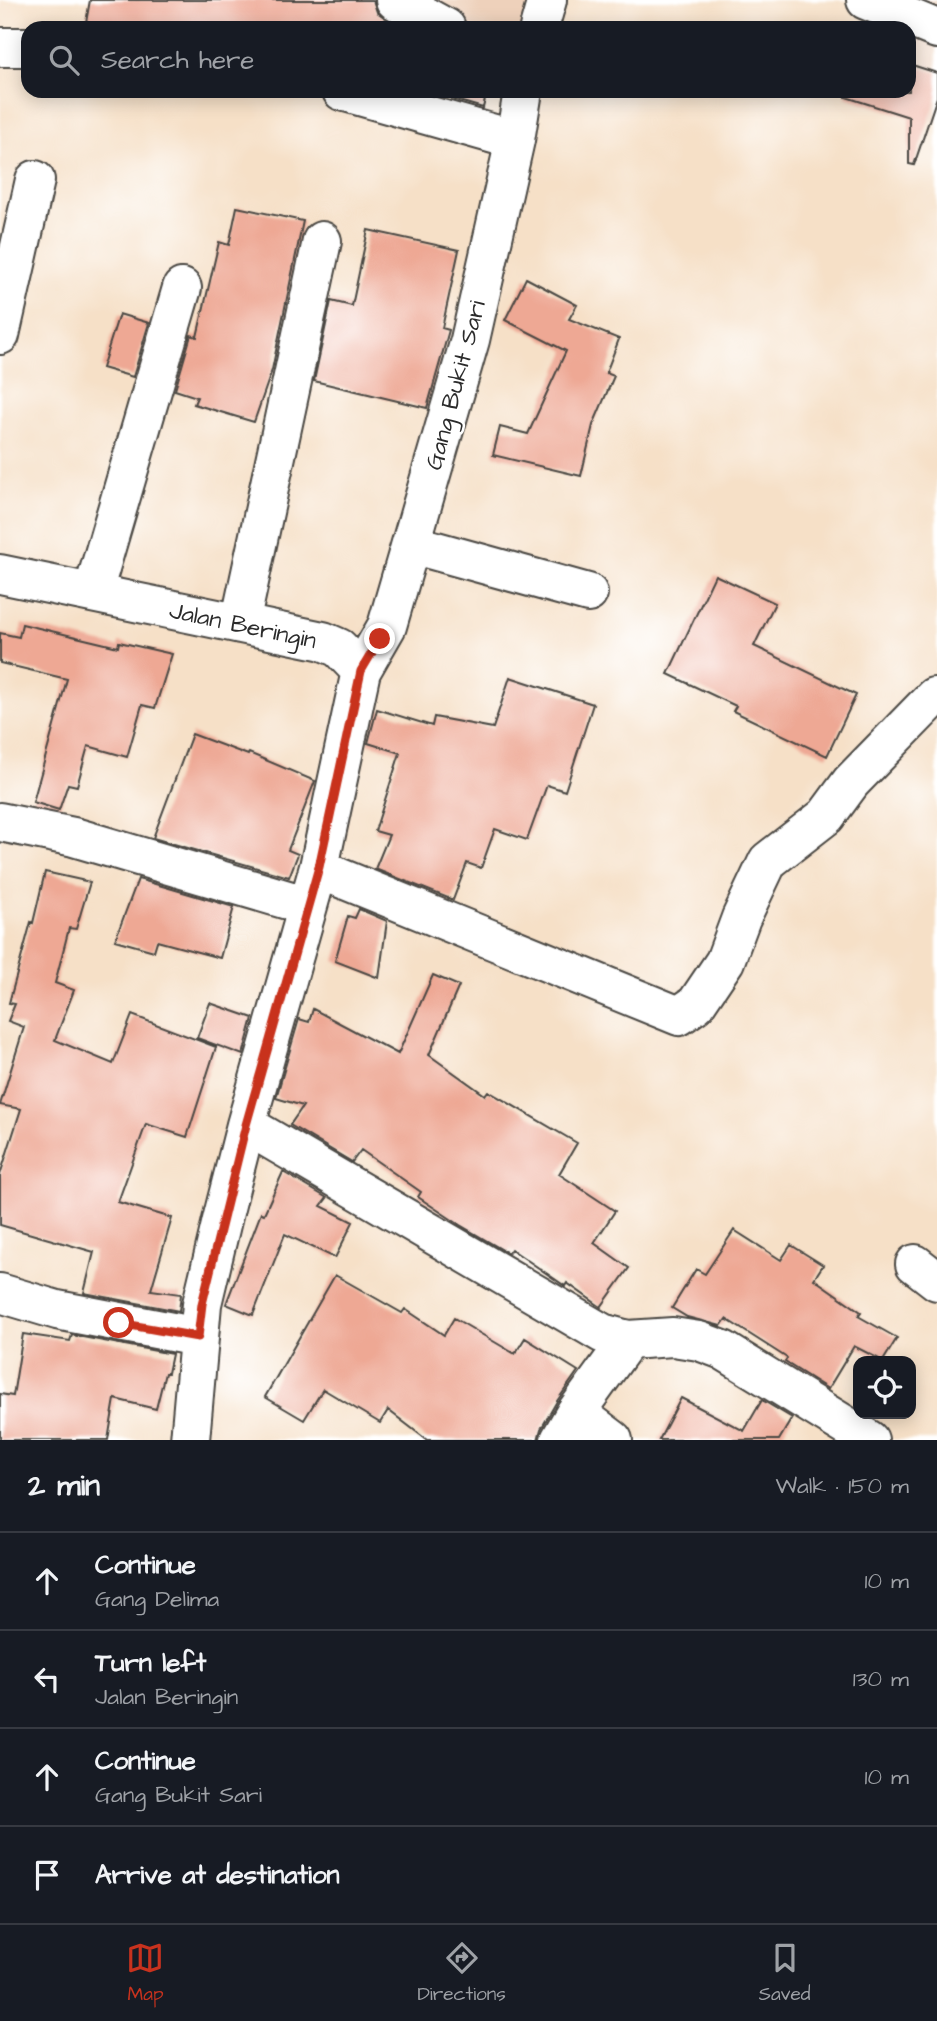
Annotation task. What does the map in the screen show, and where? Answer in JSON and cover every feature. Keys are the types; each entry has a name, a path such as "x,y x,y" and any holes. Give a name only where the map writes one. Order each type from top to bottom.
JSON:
{"street":[{"path":"395,0 433,21"},
{"path":"541,21 547,0"},
{"path":"866,0 937,29"},
{"path":"0,47 21,47"},
{"path":"367,98 515,140"},
{"name":"Gang Bukit Sari","path":"361,671 387,626 470,340 522,98"},
{"path":"0,335 35,180"},
{"path":"240,624 322,241"},
{"path":"93,592 182,288"},
{"path":"411,544 588,593"},
{"name":"Jalan Beringin","path":"0,574 323,641 339,648 361,671"},
{"path":"190,1440 202,1304 246,1125 319,867 361,671"},
{"path":"319,867 679,1016 696,1004 725,961 741,918 768,861 826,816 867,765 937,697"},
{"path":"0,822 74,837 308,906"},
{"path":"246,1125 602,1333 628,1340 673,1337 699,1341 723,1350 869,1440"},
{"path":"0,1293 57,1311 198,1337"},
{"path":"613,1440 568,1426 628,1340"}],"shaded area":[{"path":"370,0 541,0 536,21 446,21"},
{"path":"878,0 937,0 937,122 862,98 916,98 916,21 872,21"}],"building":[{"path":"90,0 373,0 377,12 390,21 86,21"},
{"path":"916,66 937,73 937,97 914,165 909,164 909,117 849,98 916,98"},
{"path":"452,98 485,98 483,108"},
{"path":"237,207 303,221 272,370 254,422 194,404 197,397 175,390 191,335 197,337 219,242 229,245"},
{"path":"368,230 459,250 442,328 449,330 427,408 314,381 331,301 352,306"},
{"path":"526,278 577,305 569,319 619,339 606,373 614,376 593,425 581,476 493,455 500,427 528,434 566,351 505,320"},
{"path":"119,314 149,323 133,377 102,368"},
{"path":"715,575 775,603 754,646 856,695 827,756 733,711 736,706 668,674"},
{"path":"22,624 118,647 119,642 172,654 155,708 142,705 127,757 88,746 77,786 68,784 59,810 33,802 67,679 0,663 0,633 19,637"},
{"path":"510,677 593,704 565,791 547,785 527,840 495,829 481,868 467,863 453,900 375,869 389,835 375,831 400,753 368,743 377,709 432,726 434,717 493,728"},
{"path":"192,734 248,755 249,753 315,781 288,850 298,854 289,877 153,838"},
{"path":"45,872 90,882 76,929 69,928 55,983 74,990 55,1040 113,1064 132,1015 216,1047 187,1137 146,1124 118,1202 172,1218 151,1290 181,1294 179,1311 84,1293 94,1252 0,1225 0,1175 21,1109 0,1105 24,1027 8,1021 15,1004 9,1003"},
{"path":"138,879 234,907 220,958 157,941 154,951 115,940"},
{"path":"359,909 387,921 379,978 335,961 348,916 355,918"},
{"path":"433,975 459,986 429,1055 485,1095 488,1091 577,1143 559,1174 615,1211 594,1243 629,1268 601,1307 511,1249 508,1253 460,1225 418,1197 421,1192 361,1150 352,1162 290,1125 303,1106 276,1098 299,1019 309,1022 313,1009 398,1054"},
{"path":"210,1003 253,1018 243,1055 197,1038"},
{"path":"283,1172 327,1198 321,1206 353,1222 335,1258 285,1234 253,1315 226,1304 261,1213 264,1214"},
{"path":"734,1230 781,1260 791,1245 823,1265 814,1279 861,1312 858,1316 897,1338 886,1356 873,1356 854,1346 828,1389 785,1362 787,1358 726,1319 721,1326 687,1317 672,1308 696,1269 705,1274"},
{"path":"335,1275 402,1313 405,1309 444,1335 454,1318 515,1354 525,1338 578,1371 557,1401 541,1429 538,1440 427,1440 388,1410 380,1423 323,1389 304,1420 265,1397"},
{"path":"23,1334 70,1341 72,1335 172,1354 156,1409 115,1399 108,1440 0,1440 0,1394 13,1396"},
{"path":"681,1398 744,1431 762,1400 792,1418 779,1440 659,1440"}],"route":[{"path":"119,1323 198,1337 202,1304 246,1125 319,867 361,671 380,639"}]}
